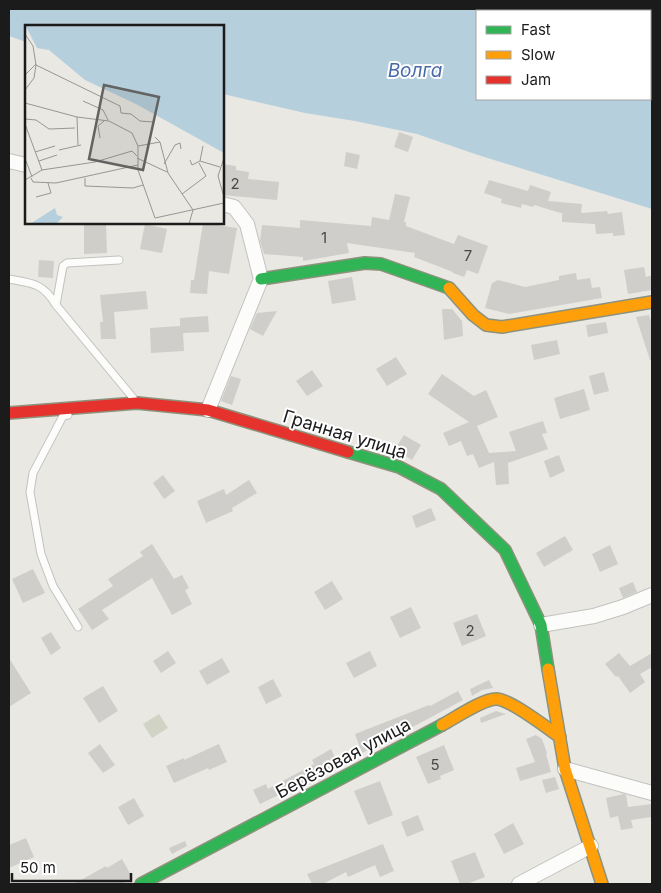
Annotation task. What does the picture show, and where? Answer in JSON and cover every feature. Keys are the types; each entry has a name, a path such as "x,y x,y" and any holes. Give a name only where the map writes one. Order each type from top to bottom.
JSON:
{"street":[{"path":"9,161 25,165"},
{"path":"208,410 261,279 246,224 234,207 224,204"},
{"path":"261,279 365,263 381,264 450,288 473,316 486,325 502,327 652,302"},
{"name":"Гранная улица","path":"9,413 137,403 208,410 399,467 441,489 505,550 541,625 565,768 602,884"},
{"path":"541,625 594,616 652,595"},
{"name":"Берёзовая улица","path":"141,884 487,701 496,699 507,702 560,737"},
{"path":"565,768 652,793"},
{"path":"519,884 591,846"}],"lane":[{"path":"56,305 63,266 67,263 119,260"},
{"path":"9,279 40,286 49,293 56,305 137,403 63,416 33,474 30,492 41,554 53,586 78,627"}],"shaded area":[{"path":"159,714 168,728 152,738 143,724"}],"water":[{"name":"Волга","path":"9,9 652,9 652,209 417,134 305,113 224,94 224,25 25,25 25,42 9,36"}],"building":[{"path":"399,132 413,137 408,152 394,147"},
{"path":"346,152 360,155 357,169 344,166"},
{"path":"224,164 236,166 236,170 249,172 248,179 279,182 277,200 224,195"},
{"path":"489,180 528,191 530,185 551,192 548,201 582,204 581,213 607,211 608,214 622,212 625,235 613,236 613,233 596,234 595,224 562,222 562,214 564,214 534,205 533,207 522,204 521,208 501,203 502,199 484,193"},
{"path":"395,194 410,197 404,222 406,222 406,226 454,244 458,235 488,246 478,274 467,270 464,277 414,257 415,253 347,243 349,253 303,261 303,257 264,254 260,241 262,225 300,228 300,220 371,226 372,217 389,220"},
{"path":"84,224 106,224 107,253 84,254"},
{"path":"145,224 167,229 162,253 140,249"},
{"path":"203,224 237,228 229,274 209,271 207,294 190,293 191,280 194,280"},
{"path":"39,260 54,261 53,278 38,277"},
{"path":"644,267 646,277 652,275 652,290 628,294 624,270"},
{"path":"576,273 577,280 590,278 592,288 600,287 602,298 509,314 485,308 492,283 498,280 525,287 559,280 559,276"},
{"path":"352,277 356,300 332,304 328,281"},
{"path":"146,291 148,309 114,312 116,339 101,339 100,322 103,322 100,295"},
{"path":"442,309 452,309 462,321 463,336 444,340"},
{"path":"277,311 263,336 250,329 257,313"},
{"path":"649,315 652,324 652,360 650,360 636,317"},
{"path":"208,316 209,332 183,333 184,351 151,353 150,328 180,326 180,318"},
{"path":"606,322 608,333 588,337 586,325"},
{"path":"557,340 560,354 534,360 531,345"},
{"path":"396,357 407,374 387,386 376,369"},
{"path":"312,370 323,386 307,396 296,381"},
{"path":"604,372 609,391 594,395 589,376"},
{"path":"442,374 474,396 486,390 498,417 477,426 489,453 516,451 509,432 543,421 547,433 542,434 548,449 508,463 509,484 496,485 494,462 479,468 473,454 467,456 461,441 449,446 443,433 469,422 428,394"},
{"path":"231,376 241,379 232,405 221,401"},
{"path":"584,389 590,410 560,419 554,398"},
{"path":"404,435 421,445 412,460 395,449"},
{"path":"559,455 565,471 550,478 544,461"},
{"path":"163,475 175,491 164,499 153,483"},
{"path":"249,480 257,493 232,508 233,511 206,523 197,501 224,489 226,495"},
{"path":"431,508 436,520 416,528 412,516"},
{"path":"565,536 573,550 544,567 536,553"},
{"path":"152,544 174,579 182,575 189,588 185,590 192,604 172,615 152,578 102,610 109,619 92,630 78,609 113,586 108,579 143,556 140,552"},
{"path":"610,545 618,564 600,572 592,554"},
{"path":"33,569 45,593 23,603 12,579"},
{"path":"332,581 343,599 325,610 314,592"},
{"path":"633,582 637,592 623,598 619,588"},
{"path":"411,607 421,628 400,638 390,617"},
{"path":"477,614 486,636 462,646 453,623"},
{"path":"51,632 61,648 51,655 41,638"},
{"path":"168,651 176,663 161,673 153,661"},
{"path":"370,651 377,666 354,678 346,663"},
{"path":"619,653 630,666 652,653 652,667 640,674 645,682 630,693 618,676 616,677 605,664"},
{"path":"9,658 31,693 9,707"},
{"path":"222,658 230,672 207,685 199,671"},
{"path":"273,679 282,696 266,704 258,687"},
{"path":"489,680 493,688 482,690 472,696 470,689"},
{"path":"103,686 118,711 99,723 83,698"},
{"path":"458,691 463,700 394,737 375,744 376,746 362,753 355,734 430,706"},
{"path":"496,711 506,714 481,723 480,718"},
{"path":"536,735 542,739 551,772 520,781 516,768 535,762 526,739"},
{"path":"100,744 115,765 103,773 88,753"},
{"path":"219,744 227,762 174,783 166,766"},
{"path":"444,745 454,770 440,776 441,779 428,784 416,757"},
{"path":"331,749 339,766 260,804 253,790 266,784 268,789 314,764 312,760"},
{"path":"555,777 559,789 546,793 542,780"},
{"path":"380,781 393,815 368,825 354,791"},
{"path":"626,795 628,807 652,804 652,817 631,820 633,828 621,830 618,816 610,818 606,798"},
{"path":"134,798 144,816 128,825 118,807"},
{"path":"418,815 424,830 407,837 401,822"},
{"path":"513,823 524,844 504,854 494,834"},
{"path":"26,838 34,857 9,868 9,845"},
{"path":"185,841 187,846 172,854 169,848"},
{"path":"383,844 394,871 380,877 375,865 348,877 346,872 323,884 312,884 307,874"},
{"path":"475,852 485,877 467,884 460,884 451,861"},
{"path":"122,859 132,877 122,884 74,884 106,866 107,868"}],"traffic: fast":[{"path":"261,279 365,263 381,264 449,288"},
{"path":"348,452 399,467 441,489 505,550 541,625 548,669"},
{"path":"141,884 442,725"}],"traffic: slow":[{"path":"449,288 473,315 486,325 502,327 652,302"},
{"path":"548,669 565,769 602,884"},
{"path":"442,725 477,705 496,699 519,709 560,737"}],"traffic: jam":[{"path":"9,413 137,403 208,410 348,452"}]}
